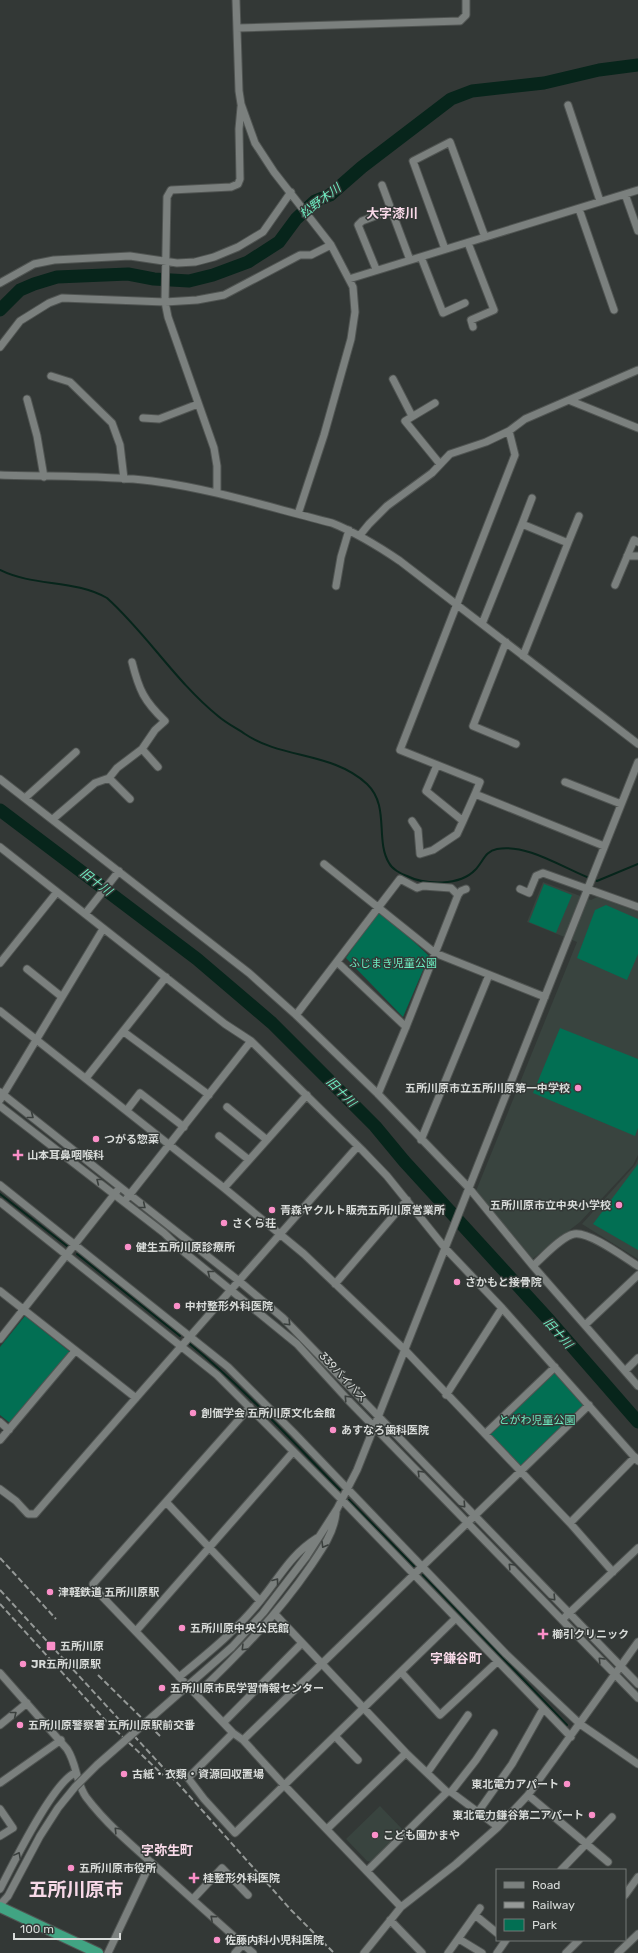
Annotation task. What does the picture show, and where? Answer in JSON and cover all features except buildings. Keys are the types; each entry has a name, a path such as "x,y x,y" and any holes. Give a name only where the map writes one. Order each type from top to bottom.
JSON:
{"highway":[{"path":"0,1906 98,1953"}],"street":[{"path":"217,493 217,466 214,448 168,317 165,302 167,197 170,190 231,187 238,184 240,179 239,129 241,104 236,0"},
{"path":"237,28 460,21 466,15 466,0"},
{"path":"241,104 255,143 274,172 330,243 352,287 355,312 350,339 324,435 298,514"},
{"path":"568,106 600,201"},
{"path":"445,249 413,161 450,142 485,237"},
{"path":"382,185 410,260"},
{"path":"348,279 638,190"},
{"path":"0,283 34,264 54,260 130,256 177,263 196,262 214,257 238,247 264,232 292,194"},
{"path":"625,194 638,231"},
{"path":"579,209 614,310"},
{"path":"376,270 358,225 362,221 391,210"},
{"path":"0,347 20,321 49,303 62,298 165,302 197,300 224,295 300,255 311,255 330,243"},
{"path":"468,243 494,310 471,320 473,327"},
{"path":"421,257 443,313 465,303"},
{"path":"360,536 369,524 387,506 432,473 450,454 486,442 509,431 525,419 571,401 638,370"},
{"path":"51,376 70,382 112,423 120,446 124,479"},
{"path":"393,379 412,416"},
{"path":"27,399 37,436 44,477"},
{"path":"571,401 638,428"},
{"path":"435,403 405,421 440,464"},
{"path":"143,418 159,419 198,404"},
{"path":"412,821 418,830 420,854 433,850 457,834 480,782 400,750 455,604 515,455 509,431"},
{"path":"0,475 124,479 178,485 217,493 298,514 349,530 400,561 638,744"},
{"path":"482,624 532,498"},
{"path":"523,656 579,516"},
{"path":"522,524 568,543"},
{"path":"336,586 341,557 349,530"},
{"path":"615,585 634,540 638,542"},
{"path":"627,556 638,556"},
{"path":"506,642 473,726 516,744"},
{"path":"53,819 95,783 109,778 117,768 142,749 155,730 165,722 150,707 138,687 132,662"},
{"path":"142,749 158,767"},
{"path":"25,798 76,752"},
{"path":"0,1906 8,1896 40,1836 58,1808 75,1787 97,1765 232,1647 263,1613 306,1556 337,1509 347,1490 405,1350 638,762"},
{"path":"437,765 426,791 463,821"},
{"path":"109,778 130,799"},
{"path":"0,779 248,973 296,1014 378,1094 468,1191 638,1386"},
{"path":"565,782 621,804"},
{"path":"475,794 604,846"},
{"path":"1,851 57,892 225,1024 251,1041 358,1146 407,1200 445,1248 502,1308 636,1459 570,1522"},
{"path":"324,864 435,953 545,997"},
{"path":"85,914 117,872"},
{"path":"520,889 529,893 536,876 543,873 638,907"},
{"path":"296,1014 379,909 400,879 417,888 423,886 451,888 458,895"},
{"path":"378,1094 458,895 461,891 466,889"},
{"path":"0,963 57,892"},
{"path":"103,929 1,1096 239,1281 283,1318 568,1614 638,1684"},
{"path":"337,962 406,1027"},
{"path":"27,969 62,997"},
{"path":"421,1140 489,975"},
{"path":"86,1078 124,1032 166,977"},
{"path":"0,1011 281,1234 405,1350 446,1395 570,1522 613,1572"},
{"path":"124,1032 209,1095"},
{"path":"124,1201 251,1041"},
{"path":"126,1110 140,1093 184,1127"},
{"path":"224,1188 307,1095"},
{"name":"339バイパス","path":"0,1106 124,1201 297,1344 374,1426 638,1698"},
{"path":"227,1107 267,1140"},
{"path":"219,1136 250,1160"},
{"path":"0,1489 16,1501 28,1514 35,1514 180,1345 232,1290 358,1146"},
{"path":"0,1185 76,1244 228,1367 259,1396 347,1490 506,1654 580,1724 638,1764"},
{"path":"0,1339 120,1188"},
{"path":"335,1284 407,1200"},
{"path":"0,1202 217,1375 250,1407 292,1452 342,1500 570,1737"},
{"path":"533,1266 566,1238 573,1234 580,1234 591,1238 638,1266"},
{"path":"585,1325 638,1275"},
{"path":"0,1292 136,1398"},
{"path":"446,1395 502,1308"},
{"path":"0,1440 76,1351"},
{"path":"625,1371 638,1358"},
{"path":"485,1434 555,1367"},
{"path":"243,1740 589,1405"},
{"path":"250,1407 167,1503 93,1584 94,1588 233,1733 243,1740 401,1907"},
{"path":"0,1422 9,1430"},
{"path":"136,1631 210,1548 292,1452"},
{"path":"167,1503 260,1602"},
{"path":"197,1694 275,1614 292,1593 329,1536 336,1520 337,1509"},
{"path":"179,1677 233,1631 260,1602 296,1554 320,1536"},
{"path":"562,1620 638,1548"},
{"path":"275,1614 321,1665 406,1753 449,1792 498,1827"},
{"path":"233,1733 188,1778 204,1799 235,1833 455,1619"},
{"path":"364,1953 401,1907 456,1864 498,1827 528,1795 638,1642"},
{"path":"224,1722 302,1644"},
{"path":"400,1672 440,1715 497,1662"},
{"path":"0,1673 61,1740 72,1756 75,1773 85,1796 131,1845 253,1953"},
{"path":"0,1725 27,1703"},
{"path":"478,1812 512,1764 543,1709"},
{"path":"427,1773 468,1715"},
{"path":"367,1871 449,1792 494,1733"},
{"path":"335,1736 358,1760"},
{"path":"0,1784 61,1740"},
{"path":"326,1829 406,1753"},
{"path":"0,1889 45,1808 63,1784 75,1773"},
{"path":"528,1795 608,1862"},
{"path":"0,1809 13,1828 0,1836"},
{"path":"562,1869 612,1817"},
{"path":"108,1953 151,1862"},
{"path":"193,1899 222,1868 248,1895"},
{"path":"626,1894 638,1877"},
{"path":"448,1953 480,1908"},
{"path":"475,1915 496,1932"},
{"path":"390,1920 422,1953"},
{"path":"618,1953 638,1934"},
{"path":"459,1939 482,1953"},
{"path":"497,1953 505,1941"},
{"path":"566,1953 578,1941"},
{"path":"234,1953 243,1944"}],"shaded area":[{"name":"五所川原市立五所川原第一中学校","path":"543,882 591,900 597,897 638,912 638,1155 633,1165 580,1222 531,1260 476,1191 577,942 527,922"},
{"name":"五所川原市立中央小学校","path":"638,1159 638,1259 582,1224 635,1165"},
{"name":"こども園かまや","path":"380,1806 404,1831 372,1862 367,1861 346,1839"}],"green space":[{"path":"544,884 572,895 556,933 529,922"},
{"path":"606,905 638,919 638,954 627,980 577,958 595,910"},
{"name":"ふじまき児童公園","path":"379,909 429,956 403,1017 346,958"},
{"path":"560,1028 638,1059 638,1128 635,1136 533,1093"},
{"name":"五所川原市立中央小学校","path":"638,1164 638,1250 593,1224"},
{"path":"25,1316 70,1352 10,1423 0,1415 0,1347"},
{"name":"とがわ児童公園","path":"554,1372 584,1406 521,1466 490,1435"}],"waterway":[{"name":"松野木川","path":"0,310 20,290 57,277 128,274 154,279 189,281 213,275 248,262 279,242 296,219 315,201 330,195 362,167 451,99 472,91 544,83 599,70 638,65"},
{"path":"0,570 26,579 81,588 107,598 122,612 203,703 224,721 259,742 339,766 354,774 367,784 374,793 378,802 380,813 385,854 390,865 402,874 414,879 432,882 461,879 475,870 484,857 493,850 509,848 535,854 597,881 638,864"},
{"name":"旧十川","path":"0,810 197,959 272,1023 375,1126 404,1161 550,1321 638,1422"},
{"path":"0,1194 67,1246"},
{"path":"77,1254 180,1336"},
{"path":"190,1344 248,1396 340,1490"},
{"path":"349,1500 414,1566"},
{"path":"423,1575 567,1725"}],"railway":[{"path":"0,1558 56,1619"},
{"path":"0,1590 193,1800 291,1910 334,1953"},
{"path":"0,1604 107,1722 163,1775"},
{"path":"98,1675 161,1737"}],"place":[{"name":"五所川原市立五所川原第一中学校","path":"578,1088"},
{"name":"つがる惣菜","path":"96,1139"},
{"name":"山本耳鼻咽喉科","path":"18,1155"},
{"name":"五所川原市立中央小学校","path":"619,1205"},
{"name":"青森ヤクルト販売五所川原営業所","path":"272,1210"},
{"name":"さくら荘","path":"224,1223"},
{"name":"健生五所川原診療所","path":"128,1247"},
{"name":"さかもと接骨院","path":"457,1282"},
{"name":"中村整形外科医院","path":"177,1306"},
{"name":"創価学会 五所川原文化会館","path":"193,1413"},
{"name":"あすなろ歯科医院","path":"333,1430"},
{"name":"津軽鉄道 五所川原駅","path":"50,1592"},
{"name":"五所川原中央公民館","path":"182,1628"},
{"name":"櫛引クリニック","path":"543,1634"},
{"name":"五所川原","path":"51,1646"},
{"name":"JR五所川原駅","path":"23,1664"},
{"name":"五所川原市民学習情報センター","path":"162,1688"},
{"name":"五所川原警察署 五所川原駅前交番","path":"20,1725"},
{"name":"古紙・衣類・資源回収置場","path":"124,1774"},
{"name":"東北電力アパート","path":"567,1784"},
{"name":"東北電力鎌谷第二アパート","path":"592,1815"},
{"name":"こども園かまや","path":"375,1835"},
{"name":"五所川原市役所","path":"71,1868"},
{"name":"桂整形外科医院","path":"194,1878"},
{"name":"佐藤内科小児科医院","path":"217,1940"}],"district":[{"name":"大字漆川","path":"392,213"},
{"name":"字鎌谷町","path":"456,1658"},
{"name":"字弥生町","path":"167,1850"},
{"name":"五所川原市","path":"76,1889"}]}
